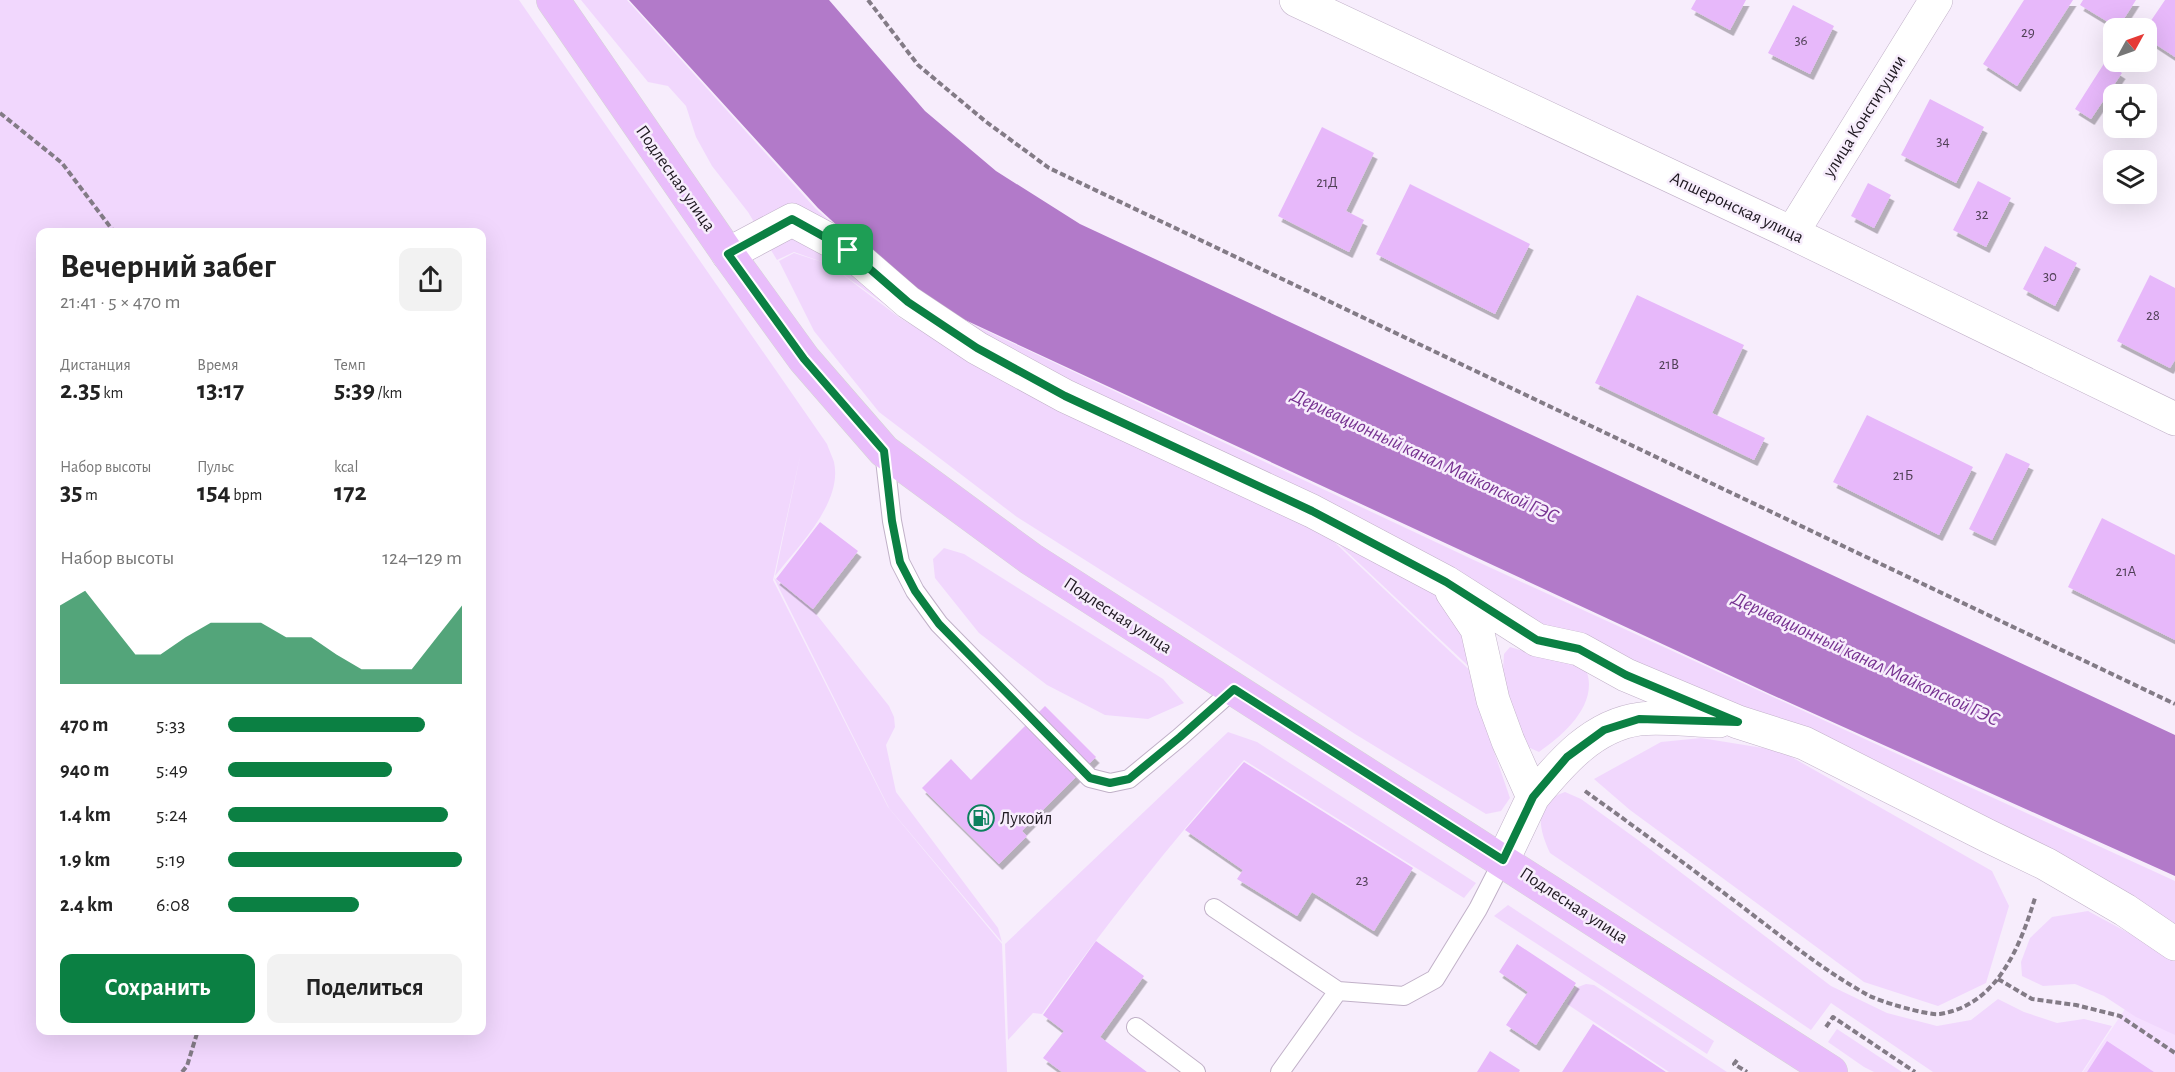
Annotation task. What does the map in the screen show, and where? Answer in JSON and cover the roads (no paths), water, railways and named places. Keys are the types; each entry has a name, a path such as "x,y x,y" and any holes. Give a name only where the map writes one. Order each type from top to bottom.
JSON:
{"main road":[{"name":"Подлесная улица","path":"553,0 728,254 804,359 884,451 1031,559 1831,1072"}],"street":[{"name":"Апшеронская улица","path":"1296,0 1792,233 2175,419"},
{"name":"улица Конституции","path":"1792,233 1936,0"},
{"path":"728,254 792,219 848,250 908,302 977,348 1065,396 1312,511 1446,582 1537,640 1579,649 1626,675 1738,722 1804,743 2046,864 2125,910 2175,944"},
{"path":"1446,582 1477,629 1493,700 1533,797"},
{"path":"1503,860 1533,797 1567,757 1604,730 1639,719 1738,722"}],"lane":[{"path":"884,451 892,521 900,562 915,591 939,624 1090,778 1110,783 1129,779 1234,689"},
{"path":"1214,908 1338,991 1404,996 1435,979 1478,909 1503,860"},
{"path":"1280,1072 1338,991"},
{"path":"1136,1028 1196,1072"}],"water":[{"name":"Деривационный канал Майкопской ГЭС","path":"629,0 829,0 925,111 996,171 1080,224 2175,735 2175,876 1770,694 963,319 878,263 818,208"}],"place":[{"name":"Лукойл","path":"981,818"}]}
